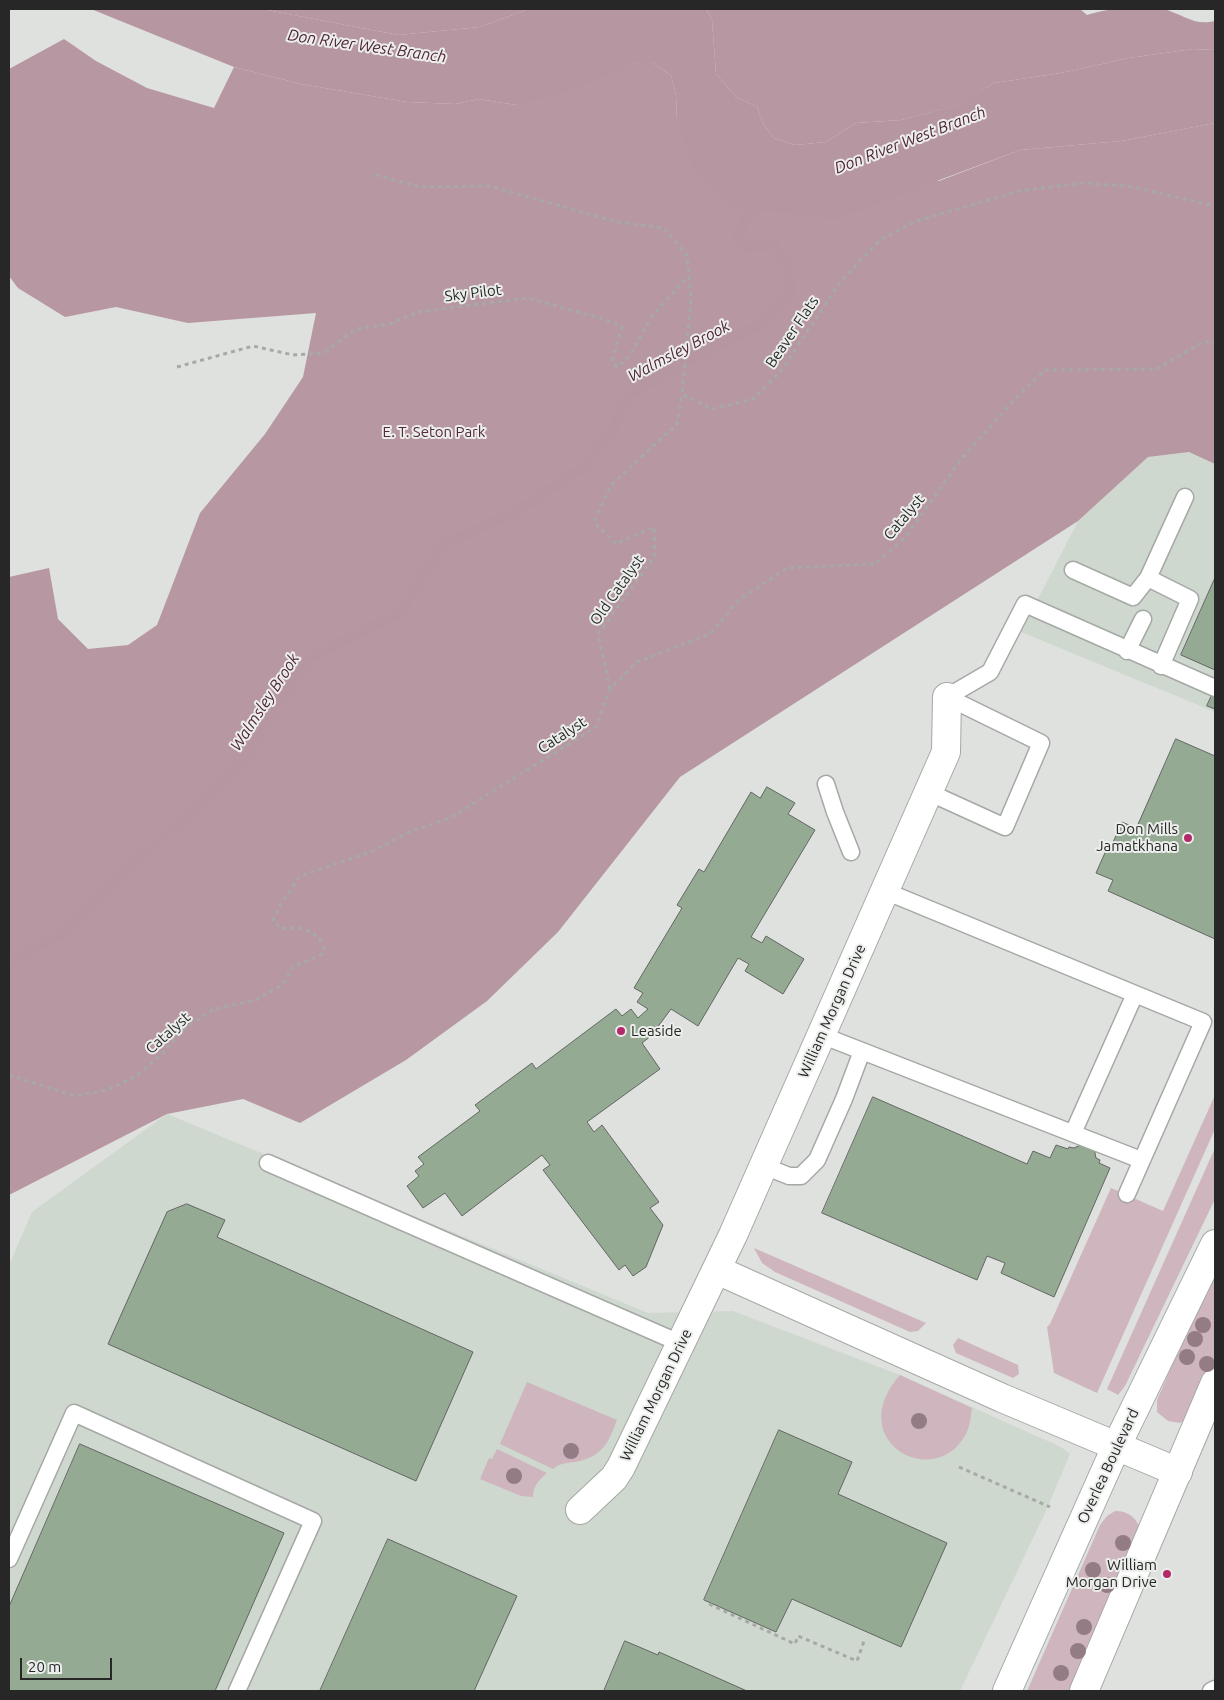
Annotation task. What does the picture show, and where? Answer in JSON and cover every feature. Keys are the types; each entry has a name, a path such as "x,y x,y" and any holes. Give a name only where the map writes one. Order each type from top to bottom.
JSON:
{"street":[{"name":"William Morgan Drive","path":"580,1510 614,1478 621,1467 682,1344 764,1166 946,752 947,697"},
{"name":"Overlea Boulevard","path":"1007,1691 1116,1447 1215,1244"},
{"path":"717,1270 1116,1447 1178,1472"},
{"path":"1084,1691 1215,1382"}],"lane":[{"path":"1073,570 1133,597 1148,578 1185,497"},
{"path":"1148,578 1190,599 1161,666"},
{"path":"947,697 990,672 1025,604 1127,651 1215,688"},
{"path":"1127,651 1143,619"},
{"path":"928,792 1005,827 1041,743 947,697"},
{"path":"826,784 851,852"},
{"path":"885,891 1203,1022 1127,1194"},
{"path":"1073,1133 1135,994"},
{"path":"821,1035 1141,1160"},
{"path":"764,1166 789,1176 801,1176 817,1160 844,1099 862,1051"},
{"path":"268,1162 682,1344"},
{"path":"9,1559 74,1413 313,1521 237,1691"},
{"path":"1211,1691 1215,1689"}],"path":[{"path":"376,175 420,187 490,186 618,222 664,228 686,255 691,299 682,394"},
{"name":"Beaver Flats","path":"682,394 712,409 753,399 781,371 840,282 880,240 917,221 1018,191 1083,183 1128,186 1215,206"},
{"name":"Sky Pilot","path":"177,367 253,346 293,355 323,353 356,329 389,324 418,312 527,298 604,319 622,327 612,360 616,367 629,358 652,316 688,276"},
{"name":"Catalyst","path":"9,1075 75,1096 107,1090 136,1076 162,1054 183,1030 214,1009 256,1000 283,984 293,967 321,955 324,947 320,939 311,931 294,927 282,929 273,920 282,902 300,876 373,851 409,832 450,818 596,727 610,689 637,662 710,634 738,601 788,568 875,564 907,535 962,458 1018,396 1045,370 1157,369 1203,342 1215,342"},
{"name":"Old Catalyst","path":"610,689 598,634 655,556 654,527 616,544 594,522 611,485 677,424 682,394"},
{"path":"959,1467 1050,1507"},
{"path":"709,1604 795,1644 798,1636 857,1661 864,1641"}],"shaded area":[{"path":"1189,452 1215,464 1215,712 1021,632 1078,521 1148,457"},
{"path":"1215,1095 1215,1129 1097,1393 1054,1373 1047,1327 1111,1188 1163,1211"},
{"path":"167,1114 648,1313 733,1311 900,1375 1061,1447 1070,1454 1046,1511 960,1691 9,1691 9,1265 32,1212"},
{"path":"1215,1148 1215,1199 1125,1386 1118,1395 1107,1389"},
{"path":"754,1248 926,1323 918,1331 910,1332 775,1272 762,1263"},
{"path":"1215,1267 1215,1370 1191,1417 1180,1423 1168,1421 1157,1412 1157,1400"},
{"path":"958,1338 1018,1365 1019,1374 1013,1378 956,1353 953,1345"},
{"path":"900,1375 972,1408 966,1434 952,1451 934,1459 916,1458 899,1451 887,1438 881,1420 885,1399"},
{"path":"527,1382 617,1420 603,1448 592,1457 561,1464 553,1469 500,1444"},
{"path":"497,1449 547,1473 537,1484 533,1497 521,1496 480,1479 489,1458 492,1459"},
{"path":"1115,1511 1124,1512 1132,1516 1141,1531 1074,1691 1027,1691 1100,1525 1107,1516"}],"green space":[{"path":"1147,7 1171,11 1195,21 1215,21 1215,50 1193,49 1129,58 1061,73 994,83 959,105 901,120 856,123 826,142 795,145 774,138 763,124 757,107 736,97 716,74 712,20 706,9 1080,9 1087,15 1125,8"},
{"path":"262,9 529,9 480,27 398,35"},
{"name":"E. T. Seton Park","path":"64,39 96,61 147,88 214,108 234,67 301,84 407,102 455,104 479,99 516,105 636,62 652,62 671,75 676,95 677,121 939,181 1020,150 1121,141 1215,123 1215,464 1189,452 1148,457 1078,521 680,777 558,932 487,1001 406,1060 300,1123 243,1099 167,1114 9,1195 9,577 49,568 58,619 88,649 128,645 157,625 200,513 265,434 303,377 316,313 188,323 116,307 65,317 18,288 9,276 9,69"}],"water":[{"name":"Don River West Branch","path":"91,9 262,9 398,35 480,27 529,9 706,9 712,20 716,74 736,97 757,107 763,124 774,138 795,145 826,142 856,123 901,120 958,105 994,83 1061,73 1129,58 1193,49 1215,50 1215,123 1121,141 1020,150 835,219 730,205 695,173 677,121 676,95 671,75 652,62 636,62 567,92 516,105 479,99 455,104 407,102 301,84 234,67"}],"building":[{"path":"1215,578 1215,670 1181,655"},
{"path":"1215,688 1215,709 1207,706"},
{"path":"1176,739 1215,756 1215,939 1108,891 1113,880 1096,873 1108,846 1111,847 1122,822 1136,828"},
{"name":"Leaside","path":"767,787 795,803 788,814 815,830 751,937 762,943 766,936 804,959 783,994 745,971 749,964 738,958 698,1026 671,1009 651,1036 642,1043 660,1069 587,1122 594,1132 602,1125 659,1202 650,1208 663,1225 646,1267 633,1276 625,1265 619,1270 543,1170 550,1165 542,1155 462,1216 445,1193 423,1208 407,1186 419,1176 415,1171 424,1164 418,1157 480,1111 475,1105 532,1063 536,1069 616,1009 622,1016 631,1009 638,1018 648,1009 637,1002 643,993 634,988 682,908 677,905 699,869 704,872 751,792 760,798"},
{"path":"873,1097 1027,1164 1033,1151 1050,1158 1056,1145 1068,1149 1069,1147 1074,1148 1083,1144 1094,1148 1096,1158 1100,1160 1099,1163 1110,1168 1054,1297 1001,1273 1005,1263 987,1256 977,1280 822,1213"},
{"path":"187,1204 225,1220 217,1237 473,1352 416,1481 108,1344 167,1212"},
{"path":"779,1430 852,1462 838,1494 947,1543 901,1647 792,1599 776,1632 704,1600"},
{"path":"80,1444 284,1533 215,1691 9,1691 9,1607"},
{"path":"388,1539 517,1596 474,1691 320,1691"},
{"path":"625,1641 658,1655 659,1652 747,1691 604,1691"}],"waterway":[{"name":"Walmsley Brook","path":"9,961 58,936 242,763 309,659 400,613 444,543 513,514 581,469 612,431 628,395 763,323 790,294 789,270 774,244 749,248 736,242 745,220 766,202"}],"place":[{"name":"Don Mills Jamatkhana","path":"1188,838"},
{"name":"Leaside","path":"621,1031"},
{"name":"William Morgan Drive","path":"1167,1574"}]}
